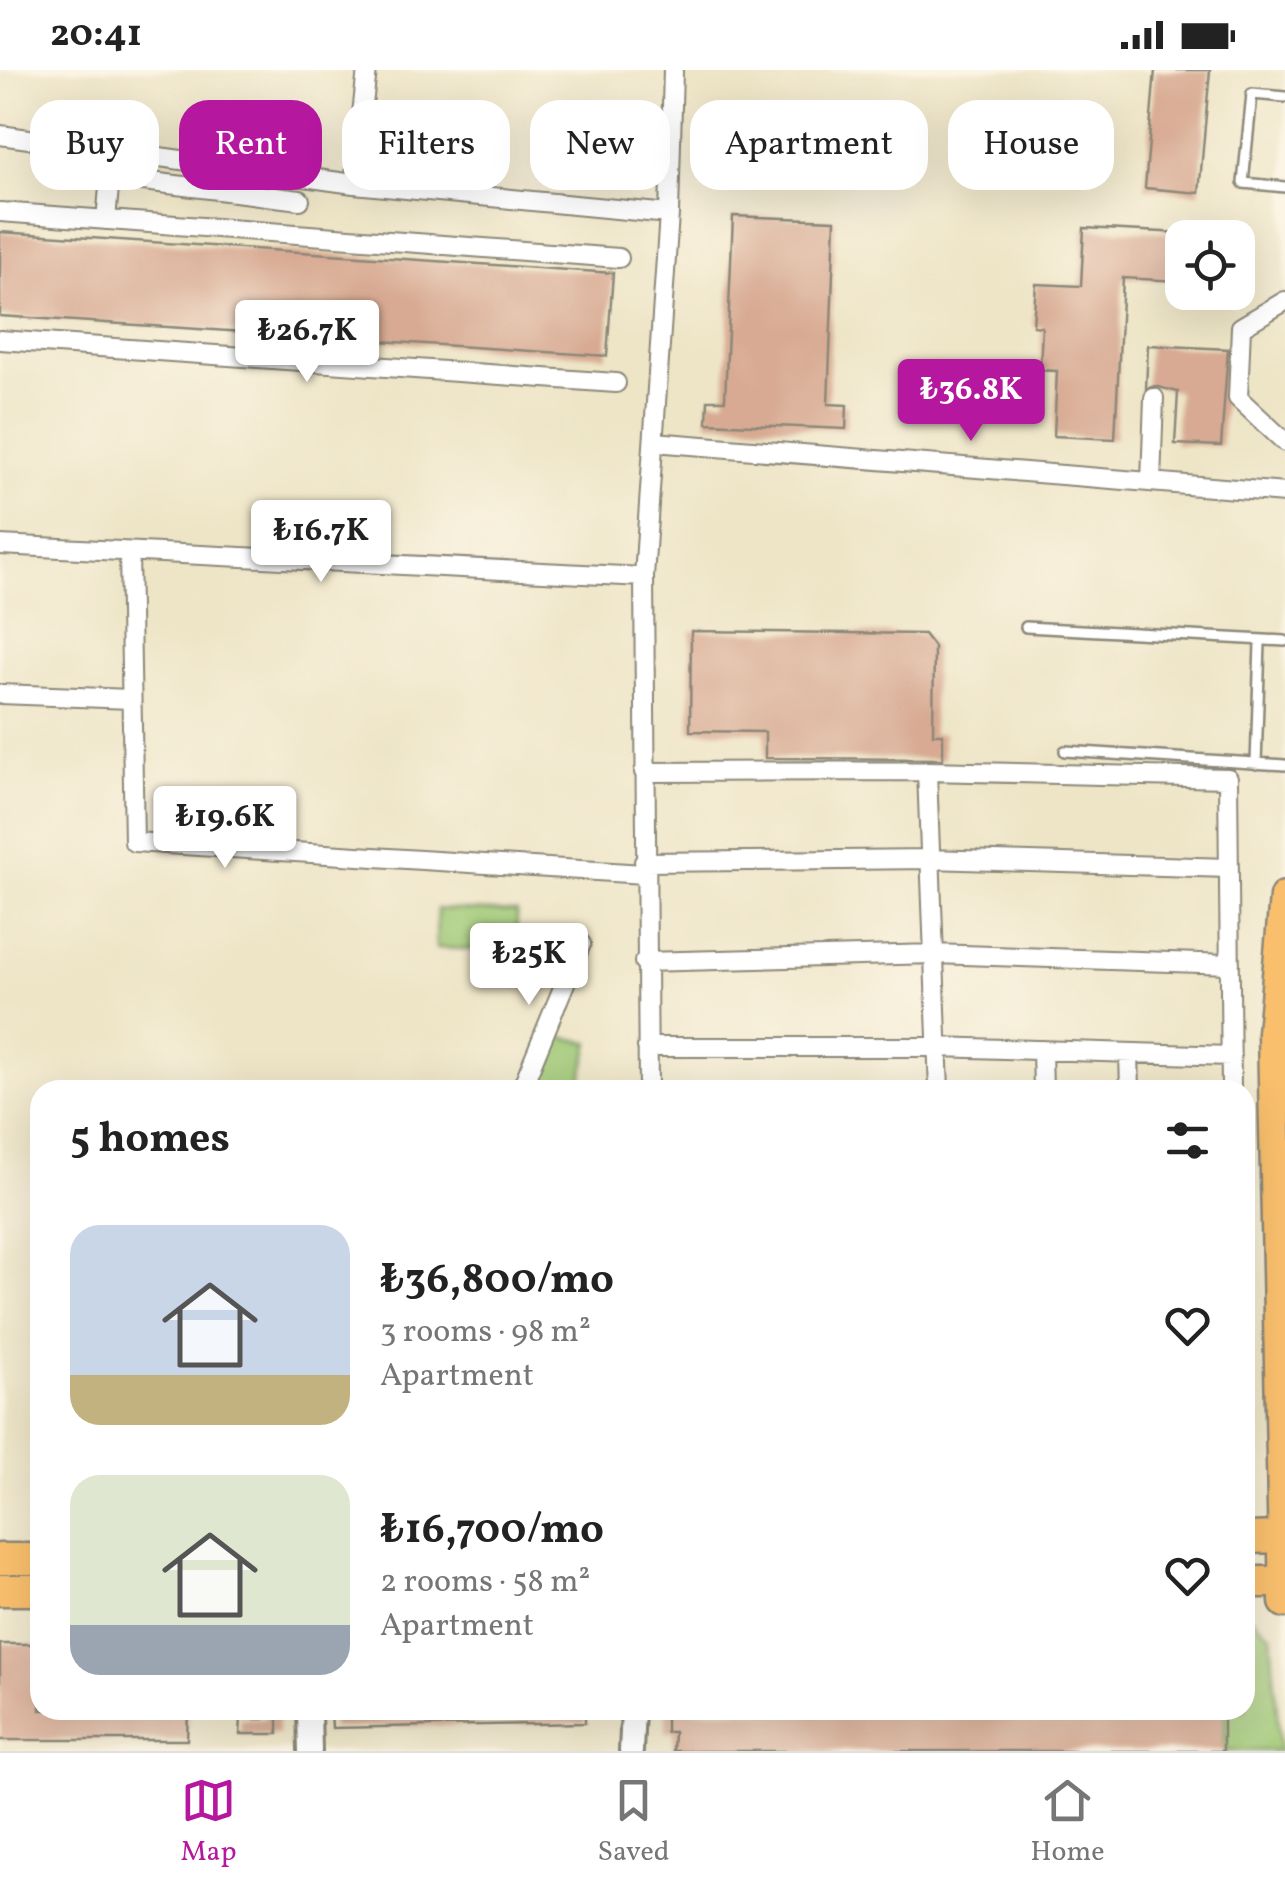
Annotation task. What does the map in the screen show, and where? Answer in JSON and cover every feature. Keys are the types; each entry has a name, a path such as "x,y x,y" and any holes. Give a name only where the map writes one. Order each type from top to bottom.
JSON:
{"main road":[{"path":"1285,897 1272,1033 1285,1602"},
{"path":"1255,1538 1283,1537"},
{"path":"0,1559 30,1559"},
{"path":"1255,1582 1284,1582"},
{"path":"0,1590 30,1590"}],"street":[{"path":"364,100 367,70"},
{"path":"648,1080 644,962 644,577 669,214 673,70"},
{"path":"0,135 30,139"},
{"path":"159,180 168,187 300,200"},
{"path":"106,220 109,190"},
{"path":"299,234 300,190"},
{"path":"417,190 669,214"},
{"path":"0,212 619,258"},
{"path":"1285,301 1241,326 1238,398 1285,442"},
{"path":"0,340 616,383"},
{"path":"1151,482 1154,398"},
{"path":"654,442 1285,494"},
{"path":"0,545 644,577"},
{"path":"129,552 134,842 644,868 930,859 1229,868"},
{"path":"0,694 132,698"},
{"path":"644,772 1228,778 1232,1080"},
{"path":"927,772 939,1080"},
{"path":"525,1080 581,944"},
{"path":"644,962 934,954 1230,964"},
{"path":"648,1047 937,1047 1231,1056"},
{"path":"1042,1050 1043,1080"},
{"path":"1129,1053 1130,1080"},
{"path":"308,1720 310,1751"},
{"path":"631,1751 633,1720"}],"lane":[{"path":"1285,97 1252,94 1243,183 1285,187"},
{"path":"1026,627 1260,643 1285,641"},
{"path":"1256,764 1260,643"},
{"path":"1065,751 1285,765"}],"green space":[{"path":"437,909 517,912 516,951 436,948"},
{"path":"555,1035 590,1043 581,1080 544,1080"},
{"path":"1255,1620 1271,1635 1280,1751 1225,1751 1225,1720 1255,1720"}],"building":[{"path":"1155,70 1210,70 1199,193 1145,188"},
{"path":"733,216 835,220 828,404 847,405 846,429 707,423 708,400 725,400"},
{"path":"1084,228 1165,232 1165,280 1123,278 1115,439 1054,436 1057,371 1040,370 1042,327 1033,326 1036,284 1081,286"},
{"path":"0,232 613,273 607,356 0,316"},
{"path":"1148,345 1228,349 1221,446 1175,444 1178,392 1155,386 1146,389"},
{"path":"691,631 924,634 934,647 933,734 943,734 943,759 765,758 765,732 690,731"},
{"path":"0,1644 30,1644 30,1720 188,1720 187,1740 0,1740"},
{"path":"241,1720 278,1720 278,1734 240,1734"},
{"path":"332,1720 585,1720 585,1723 332,1728"},
{"path":"666,1720 1223,1720 1223,1751 673,1751 674,1732 666,1732"}]}
